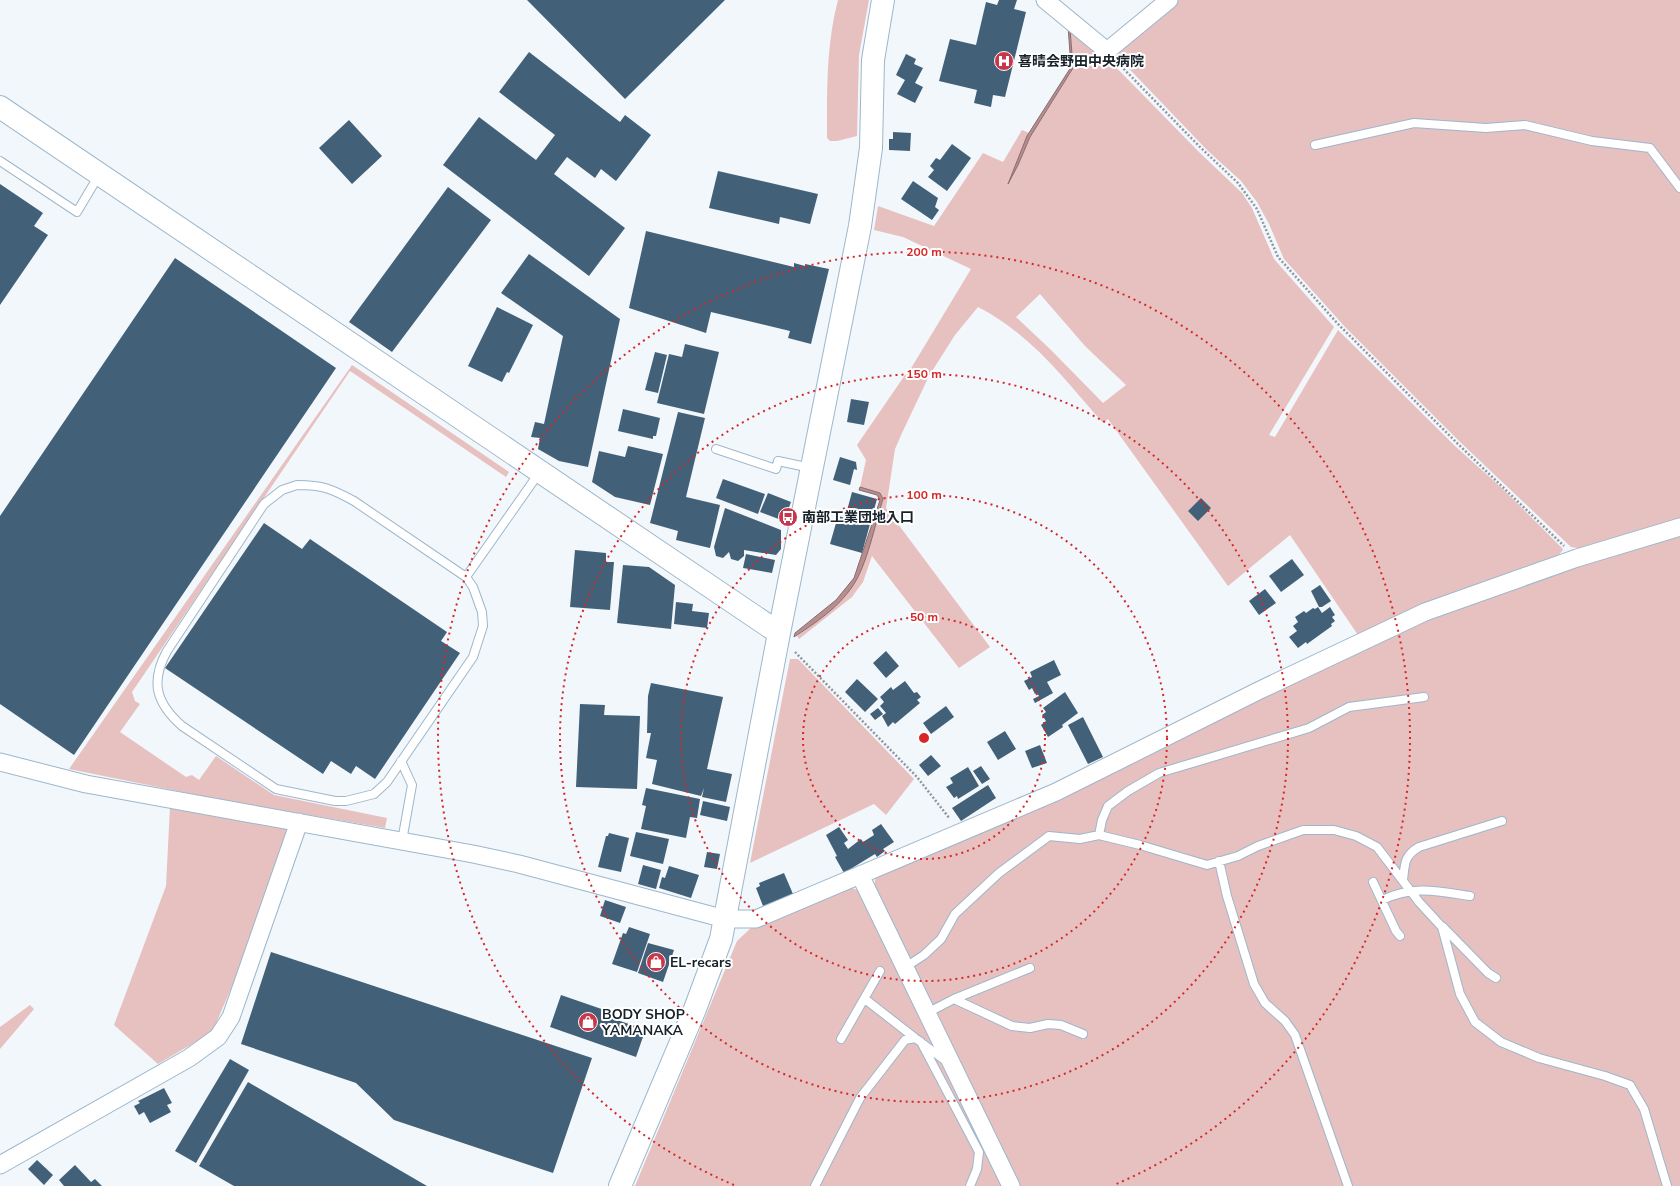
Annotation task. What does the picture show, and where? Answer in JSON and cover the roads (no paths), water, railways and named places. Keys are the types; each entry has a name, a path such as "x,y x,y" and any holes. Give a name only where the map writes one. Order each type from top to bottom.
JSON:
{"street":[{"path":"620,1186 695,1009 721,939 868,178 871,148 872,60 883,0"},
{"path":"1045,0 1106,51 1169,0"},
{"path":"0,107 779,633"},
{"path":"0,762 86,784 300,822 519,864 725,918 756,919 1056,792 1260,690 1425,612 1577,558 1680,527"},
{"path":"0,1165 189,1058 218,1037 231,1017 300,822"},
{"path":"860,875 1011,1186"}],"lane":[{"path":"1315,145 1414,123 1486,128 1525,125 1592,141 1650,148 1680,188"},
{"path":"0,161 78,212 99,174"},
{"path":"716,449 776,469 778,461 812,468"},
{"path":"466,578 540,472"},
{"path":"297,485 317,485 341,494 466,578 473,587 482,612 483,626 473,657 386,782 374,794 359,799 335,801 276,789 182,726 172,718 162,704 157,685 158,666 167,650 264,504 282,490 297,485"},
{"path":"1099,835 1102,820 1108,806 1128,791 1159,773 1309,728 1349,707 1367,703 1424,697"},
{"path":"401,761 412,785 402,841"},
{"path":"1403,880 1405,860 1410,852 1419,846 1502,821"},
{"path":"904,968 924,955 941,939 956,914 999,873 1049,836 1080,839 1099,835 1140,845 1207,865 1238,856 1258,846 1303,830 1334,830 1356,836 1377,847 1419,902 1488,974 1496,978"},
{"path":"1219,861 1227,896 1254,984 1265,1003 1285,1021 1295,1035 1348,1186"},
{"path":"1373,882 1396,931 1400,936"},
{"path":"1382,900 1410,890 1424,889 1470,896"},
{"path":"1442,927 1460,994 1475,1022 1501,1042 1539,1058 1605,1076 1630,1086 1644,1109 1667,1186"},
{"path":"927,1013 954,999 1030,968"},
{"path":"841,1039 880,971"},
{"path":"865,999 953,1067"},
{"path":"954,999 1012,1026 1030,1028 1048,1024 1061,1025 1083,1034"},
{"path":"815,1186 860,1098 905,1040 918,1040"},
{"path":"918,1040 979,1152 978,1169 970,1186"}],"place":[{"name":"喜晴会野田中央病院","path":"1004,61"},
{"name":"南部工業団地入口","path":"788,517"},
{"name":"EL-recars","path":"656,962"},
{"name":"BODY SHOP YAMANAKA","path":"588,1022"}]}
